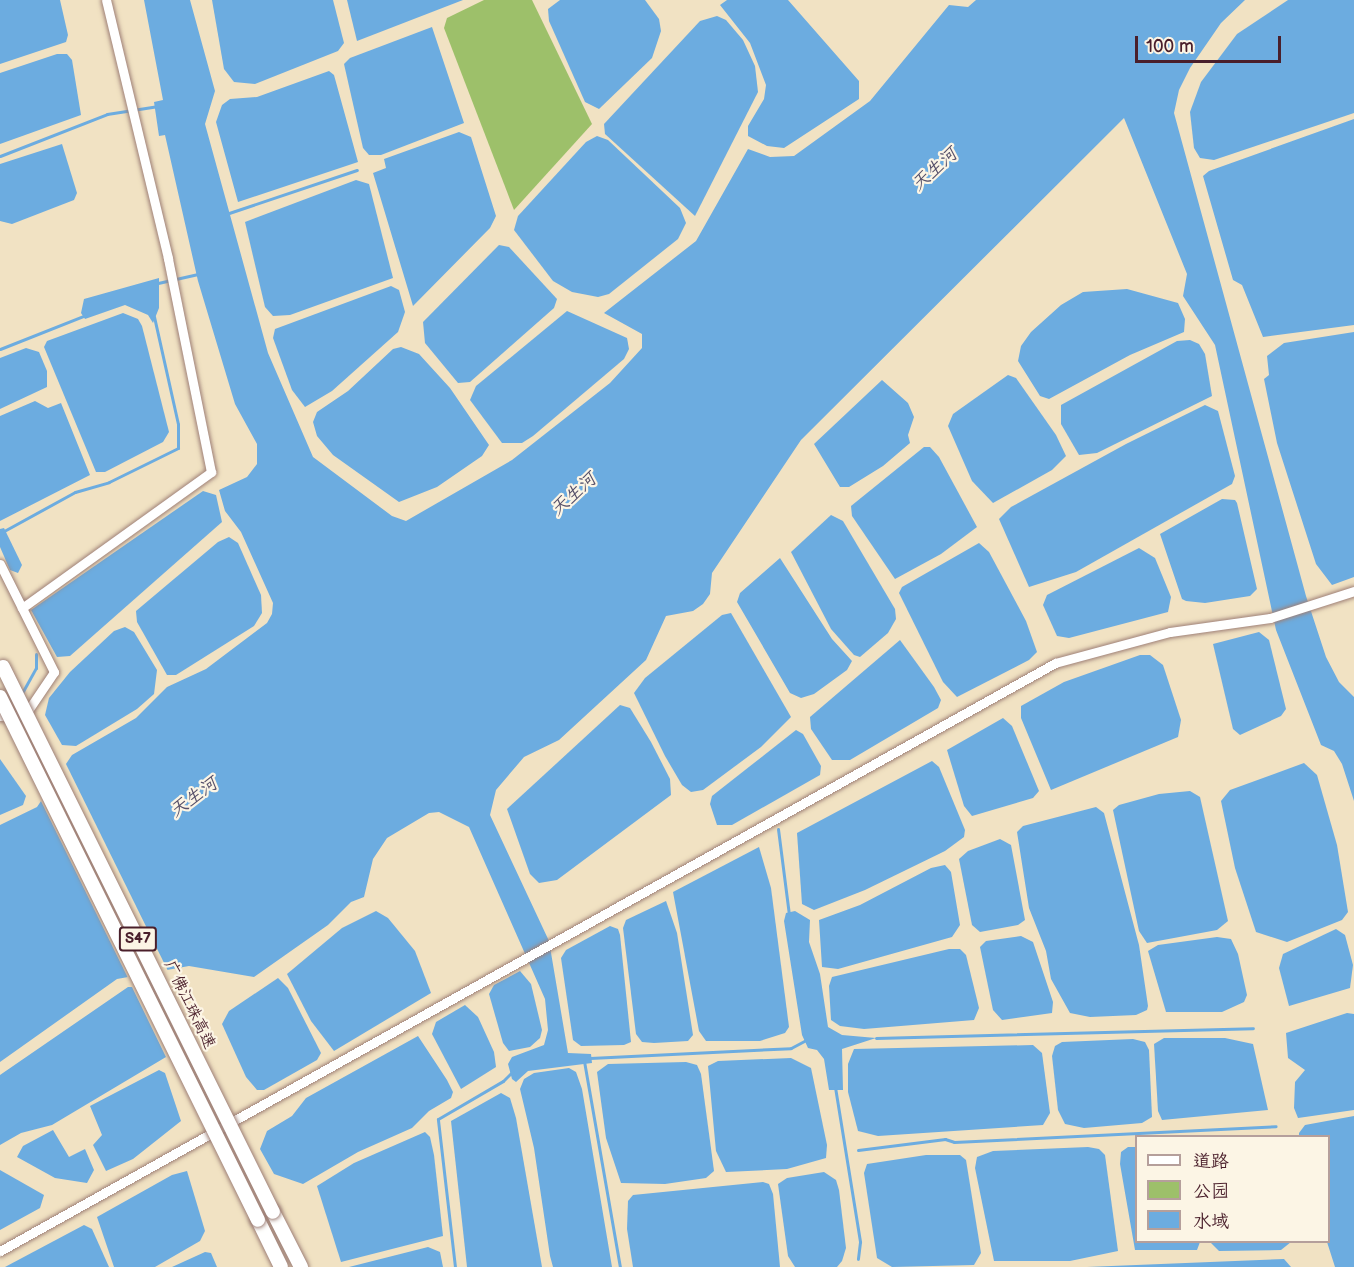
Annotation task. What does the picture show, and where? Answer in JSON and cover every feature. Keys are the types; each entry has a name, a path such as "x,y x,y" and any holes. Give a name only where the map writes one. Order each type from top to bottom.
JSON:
{"highway":[{"name":"广佛江珠高速","path":"1,664 301,1267"},
{"name":"广佛江珠高速","path":"0,697 281,1267"}],"street":[{"path":"22,608 211,472 168,258 106,0"},
{"path":"0,564 54,672 29,709 18,716 0,716"},
{"path":"0,1251 553,940 1055,663 1170,632 1270,618 1354,591"}],"green space":[{"path":"484,0 532,0 592,124 514,210 444,28 447,18"}],"water":[{"path":"0,0 60,0 68,35 66,42 0,64"},
{"name":"天生河","path":"144,0 190,0 215,91 205,124 268,353 313,457 392,516 406,521 512,460 610,383 642,348 642,334 604,313 696,241 748,149 770,157 794,156 870,101 949,5 968,7 976,0 1245,0 1221,23 1190,68 1179,90 1174,113 1306,596 1326,657 1339,682 1354,697 1354,801 1342,764 1334,751 1321,745 1276,630 1215,345 1183,296 1187,274 1124,118 801,440 712,573 710,594 703,604 693,611 666,616 646,660 559,740 524,757 496,790 490,815 549,941 568,1053 591,1054 592,1063 528,1071 516,1082 512,1079 508,1064 512,1057 544,1045 548,1030 545,999 469,827 439,812 429,813 387,838 373,859 364,897 351,902 328,925 254,977 189,966 117,979 0,1062 0,825 37,807 72,755 136,718 167,687 206,669 267,623 272,614 273,603 241,532 225,511 219,490 247,477 257,464 257,444 235,404 198,281 165,135 159,136 154,102 163,100"},
{"path":"212,0 333,0 344,43 338,51 255,84 234,82 224,69"},
{"path":"347,0 463,0 357,41"},
{"path":"560,0 645,0 659,19 661,31 652,58 599,109 585,102 549,21 548,9"},
{"path":"727,0 788,0 859,81 859,99 784,148 767,146 748,136 748,126 764,99 766,85 750,43 720,5"},
{"path":"1288,0 1354,0 1354,113 1214,160 1200,158 1194,148 1190,112 1201,82 1237,34"},
{"path":"717,16 726,20 743,40 755,66 758,92 695,216 605,134 604,124 700,21"},
{"path":"432,27 464,123 381,155 369,155 363,148 344,64 350,58"},
{"path":"57,54 67,54 72,60 81,115 0,144 0,73"},
{"path":"329,71 334,75 358,162 238,202 216,122 222,105 230,99 257,97"},
{"path":"1354,119 1354,325 1263,337 1242,285 1233,280 1203,176 1209,171"},
{"path":"459,132 471,137 496,216 490,228 413,306 373,173 386,168 384,159"},
{"path":"597,136 608,140 680,208 686,223 678,239 609,294 598,297 572,292 553,281 514,230 518,216 586,142"},
{"path":"62,144 77,193 74,200 12,224 0,221 0,164"},
{"path":"356,180 369,184 393,278 290,315 273,316 265,307 245,222"},
{"path":"499,245 509,247 557,299 554,308 470,382 458,383 425,343 423,322"},
{"path":"159,278 159,308 153,323 148,315 125,305 85,319 81,313 84,299"},
{"path":"391,286 399,290 405,312 398,332 332,391 305,407 292,390 273,338 275,329"},
{"path":"1127,289 1178,303 1185,319 1184,332 1130,355 1049,399 1040,396 1018,361 1021,346 1031,332 1061,305 1083,292"},
{"path":"567,311 627,338 629,349 624,359 533,436 522,443 502,443 470,400 476,386"},
{"path":"123,313 138,319 142,326 169,432 163,442 105,472 96,472 44,347 47,341"},
{"path":"1354,332 1354,577 1332,585 1316,564 1277,443 1264,379 1269,375 1267,356 1284,343"},
{"path":"1190,340 1199,344 1205,354 1212,396 1097,453 1079,455 1061,424 1061,405 1177,341"},
{"path":"401,347 419,354 450,388 489,445 482,456 437,487 399,502 333,455 317,436 313,422 317,412 348,391 393,349"},
{"path":"26,348 39,352 47,371 47,387 0,409 0,358"},
{"path":"1008,375 1016,378 1056,435 1066,456 1052,470 993,503 972,481 948,426 953,414"},
{"path":"882,380 908,403 914,417 908,435 910,443 883,466 849,487 840,487 814,444"},
{"path":"35,401 48,408 61,403 90,475 0,521 0,416"},
{"path":"1205,405 1218,411 1235,476 1232,484 1076,572 1029,587 999,519 1011,507 1126,444"},
{"path":"924,447 930,447 939,457 977,527 941,554 895,579 852,516 851,506"},
{"path":"203,491 216,495 222,522 70,656 57,657 31,610"},
{"path":"1222,499 1235,500 1237,503 1257,589 1250,596 1205,603 1186,601 1182,599 1160,534"},
{"path":"831,515 843,521 895,609 896,619 888,633 860,657 854,655 831,629 791,552"},
{"path":"4,528 22,565 18,573 10,570 0,547 0,529"},
{"path":"229,537 238,543 261,595 262,613 254,626 176,675 167,675 137,622 136,611 218,542"},
{"path":"979,543 989,552 1026,621 1037,652 1029,660 957,697 943,682 899,593 902,587"},
{"path":"1139,548 1155,558 1171,597 1168,612 1069,638 1057,636 1043,605 1047,595"},
{"path":"780,558 832,639 852,661 847,670 814,694 801,698 790,693 737,602 740,593"},
{"path":"731,613 791,717 761,747 703,790 691,792 682,785 665,756 634,693 645,678 722,615"},
{"path":"125,627 134,632 157,670 154,694 137,709 76,746 62,745 45,715 49,698 70,672 114,631"},
{"path":"1259,632 1269,640 1286,709 1281,716 1240,735 1233,729 1213,644"},
{"path":"900,640 934,687 941,700 938,708 850,760 832,760 811,729 810,717"},
{"path":"1140,655 1150,655 1163,665 1181,720 1178,737 1051,790 1021,718 1021,706 1064,682"},
{"path":"620,705 630,708 651,742 670,779 671,795 557,880 539,883 530,874 507,809"},
{"path":"1003,718 1012,726 1039,791 1033,798 972,816 964,806 947,750"},
{"path":"796,730 803,734 821,766 820,775 732,825 717,825 710,804 712,796"},
{"path":"0,759 26,796 23,805 0,815"},
{"path":"932,761 939,767 965,830 964,837 945,851 865,890 814,910 802,904 797,833"},
{"path":"1304,763 1317,775 1337,845 1348,912 1342,920 1287,942 1256,932 1235,868 1221,801 1230,790"},
{"path":"1190,791 1200,797 1228,921 1217,930 1147,943 1139,931 1113,810 1119,805 1159,794"},
{"path":"1096,807 1104,813 1139,945 1148,1006 1147,1010 1136,1015 1090,1017 1070,1013 1051,979 1046,951 1029,908 1017,832 1023,826"},
{"path":"1000,839 1011,845 1025,920 1018,925 980,932 972,925 959,859 968,851"},
{"path":"759,847 771,888 789,1027 785,1033 760,1041 706,1041 699,1031 673,892"},
{"path":"945,865 951,872 960,925 952,937 838,969 822,967 819,920 860,905 931,868"},
{"path":"666,901 677,933 693,1035 688,1041 642,1042 636,1034 623,928 626,920"},
{"path":"376,911 388,918 415,951 431,993 334,1051 311,1021 287,974 342,928"},
{"path":"795,911 810,920 809,942 820,974 828,1027 842,1035 876,1038 842,1049 843,1090 829,1090 824,1059 817,1050 808,1048 802,1035 784,921 786,913"},
{"path":"610,926 618,929 620,935 631,1042 624,1045 581,1046 573,1040 561,958 566,950"},
{"path":"1336,929 1345,935 1353,965 1350,988 1289,1006 1279,968 1283,954"},
{"path":"1021,936 1033,942 1053,1002 1052,1013 1002,1020 993,1010 980,947 986,941"},
{"path":"1217,937 1231,939 1238,954 1247,995 1244,1002 1222,1012 1166,1012 1148,951 1158,945"},
{"path":"949,949 960,949 966,955 979,1008 974,1020 864,1029 840,1026 831,1020 829,986 832,977"},
{"path":"520,971 531,984 542,1030 540,1038 530,1047 509,1051 503,1043 489,994 494,985"},
{"path":"278,978 288,988 321,1053 317,1060 264,1090 257,1090 246,1077 222,1024 229,1011"},
{"path":"128,987 132,987 166,1057 52,1125 21,1133 0,1145 0,1075"},
{"path":"465,1005 478,1017 494,1052 496,1067 461,1089 432,1034 436,1022"},
{"path":"1347,1013 1354,1014 1354,1110 1298,1118 1294,1108 1295,1082 1305,1070 1288,1058 1286,1033"},
{"path":"418,1036 447,1080 453,1092 451,1098 429,1111 412,1128 358,1152 303,1184 274,1174 260,1149 267,1131 292,1116 306,1098"},
{"path":"1164,1038 1225,1038 1253,1044 1268,1110 1162,1120 1158,1111 1154,1044"},
{"path":"1133,1039 1145,1042 1149,1050 1152,1117 1142,1123 1084,1128 1065,1124 1058,1110 1052,1056 1055,1046 1062,1042"},
{"path":"1033,1045 1042,1053 1050,1113 1043,1125 878,1136 858,1131 848,1092 848,1064 854,1049"},
{"path":"791,1058 811,1068 827,1145 826,1158 787,1169 726,1172 716,1151 708,1066 718,1061"},
{"path":"686,1062 697,1065 701,1074 714,1171 706,1178 665,1184 621,1183 606,1138 597,1072 608,1064"},
{"path":"569,1068 576,1072 582,1089 612,1267 553,1267 550,1256 534,1148 520,1089 524,1079 534,1073"},
{"path":"159,1070 165,1073 181,1121 133,1159 106,1171 93,1145 102,1135 90,1106"},
{"path":"501,1093 510,1098 516,1118 542,1267 467,1267 451,1121"},
{"path":"1354,1116 1354,1267 1335,1267 1327,1243 1330,1243 1330,1135 1299,1135 1305,1125"},
{"path":"53,1130 69,1157 85,1149 94,1170 87,1183 55,1178 17,1157 23,1146"},
{"path":"425,1132 430,1137 434,1155 443,1236 341,1262 317,1186 354,1163"},
{"path":"1088,1147 1099,1149 1105,1155 1118,1251 1070,1261 994,1261 975,1168 977,1157 993,1151"},
{"path":"1128,1147 1135,1147 1135,1243 1200,1243 1197,1250 1135,1250 1120,1164 1121,1152"},
{"path":"926,1155 960,1155 966,1160 981,1253 974,1265 892,1267 877,1258 864,1173 867,1164"},
{"path":"0,1170 44,1195 40,1208 0,1230"},
{"path":"187,1171 205,1231 200,1241 155,1267 114,1267 97,1217 172,1175"},
{"path":"824,1172 836,1180 839,1190 846,1248 842,1261 837,1267 795,1267 788,1256 778,1184 787,1178"},
{"path":"763,1182 769,1184 773,1194 780,1267 633,1267 627,1229 628,1201 633,1195"},
{"path":"84,1225 92,1229 109,1267 5,1267"},
{"path":"1211,1243 1290,1243 1281,1250 1219,1251"},
{"path":"428,1247 440,1252 443,1267 349,1267"},
{"path":"205,1252 211,1253 217,1267 172,1267"},
{"path":"1284,1259 1291,1267 1087,1267"}],"pier":[{"path":"64,760 169,973 129,980 39,797"}],"waterway":[{"path":"0,156 107,114 158,106"},
{"path":"226,214 357,170"},
{"path":"158,283 198,274"},
{"path":"0,349 86,315"},
{"path":"4,531 75,492 109,482 178,448 178,424 154,317"},
{"path":"22,693 36,668 36,654"},
{"path":"778,829 789,915"},
{"path":"876,1038 1253,1028"},
{"path":"590,1058 791,1048 806,1040"},
{"path":"584,1061 620,1267"},
{"path":"455,1267 438,1119 503,1081 512,1072"},
{"path":"835,1087 860,1242 858,1259"},
{"path":"858,1150 945,1139 954,1142 1276,1126"}]}
